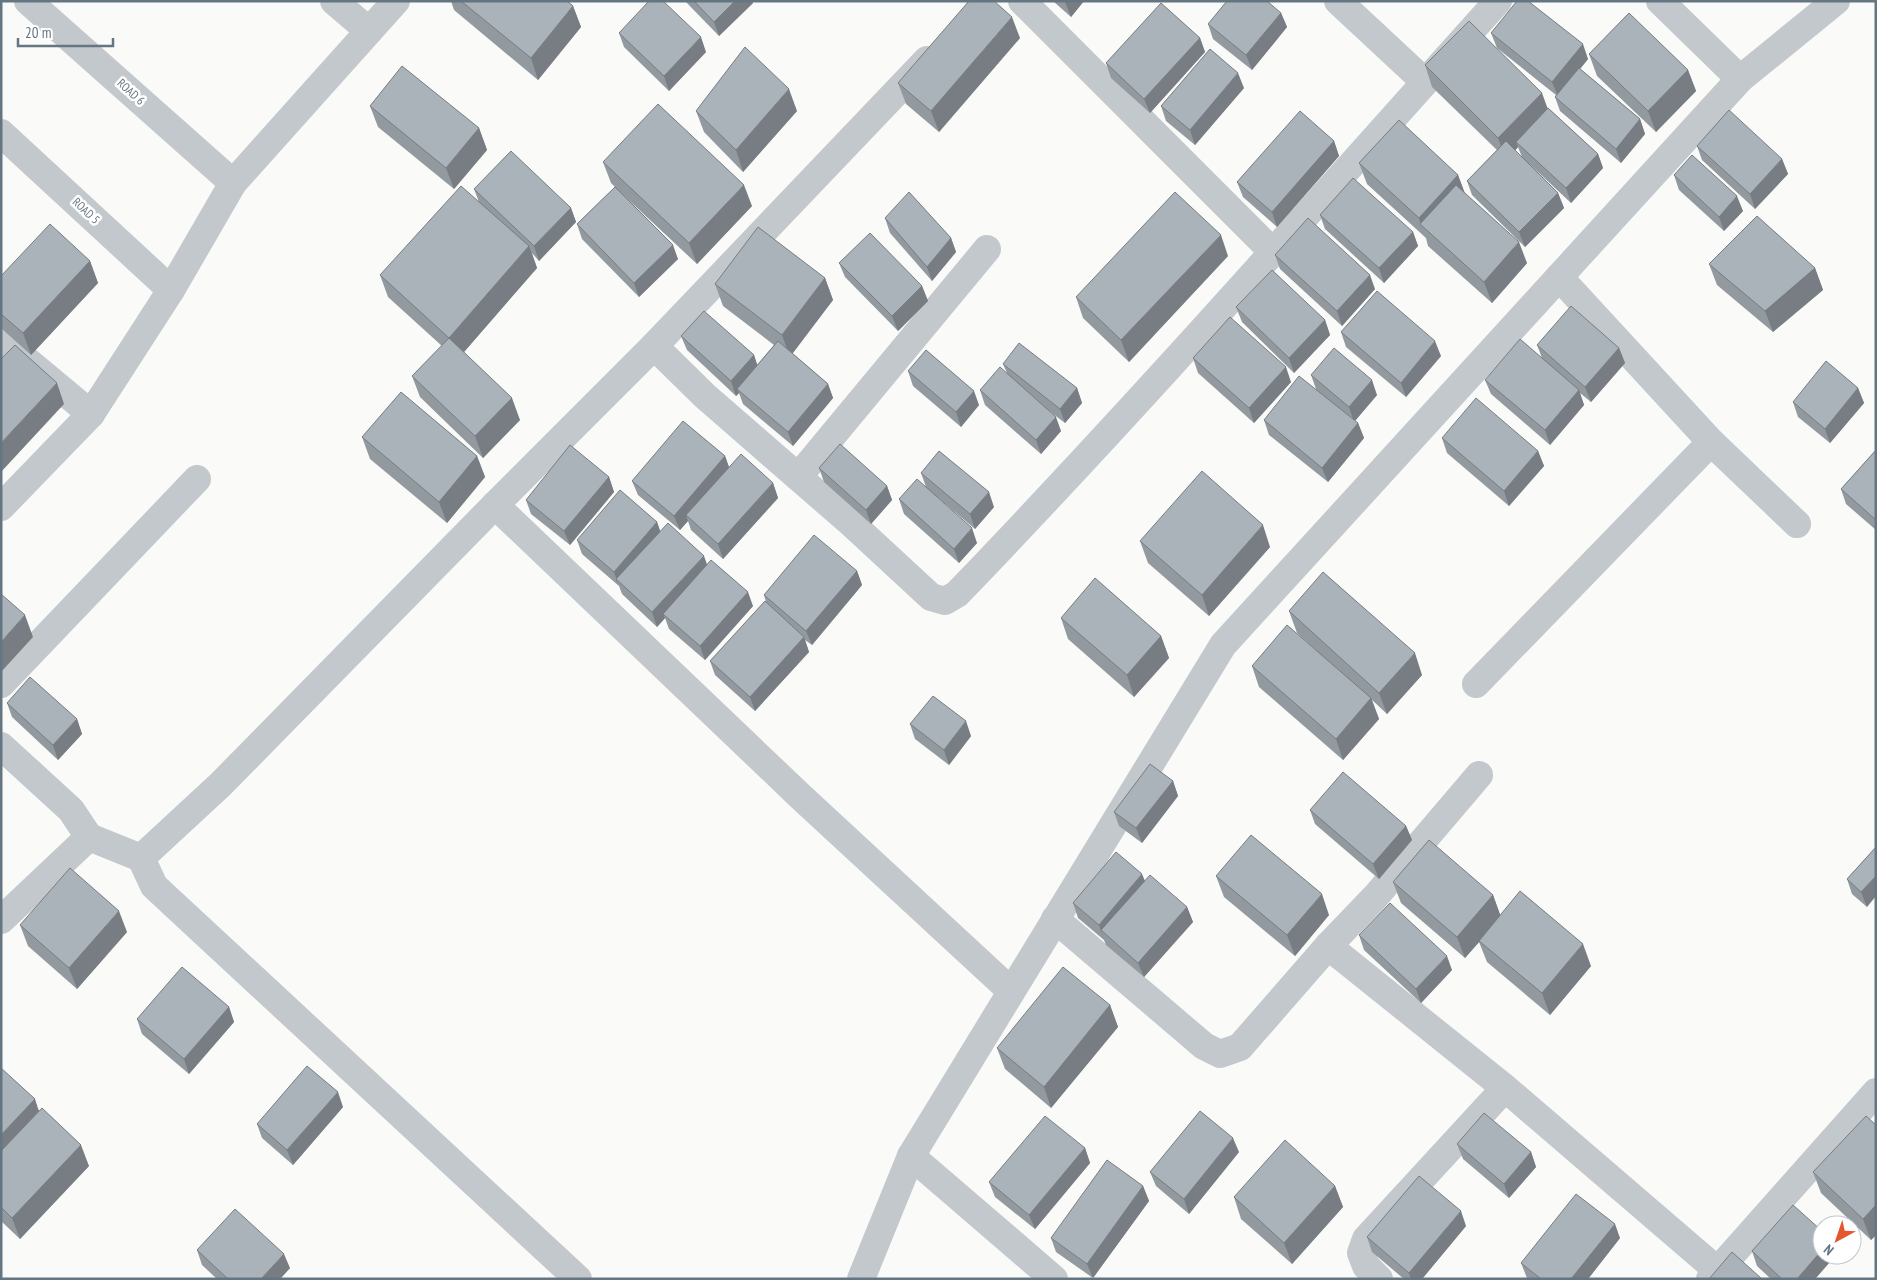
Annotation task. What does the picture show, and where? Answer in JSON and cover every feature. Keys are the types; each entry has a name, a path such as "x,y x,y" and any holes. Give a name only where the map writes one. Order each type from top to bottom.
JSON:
{"street":[{"name":"ROAD 6","path":"28,1 233,183"},
{"path":"334,1 369,31"},
{"path":"1,507 91,414 171,290 233,183 396,1"},
{"path":"1022,1 1274,252"},
{"path":"1338,1 1425,82"},
{"path":"654,346 705,396 851,523 932,597 945,601 957,594 1031,517 1274,252 1498,1"},
{"path":"1660,1 1740,80"},
{"path":"861,1279 910,1156 1222,645 1740,80 1836,1"},
{"path":"140,858 221,784 654,346 942,44"},
{"name":"ROAD 5","path":"1,133 171,290"},
{"path":"798,477 987,249"},
{"path":"1559,278 1711,442 1797,524"},
{"path":"1,339 91,414"},
{"path":"1476,684 1711,442"},
{"path":"1,684 197,479"},
{"path":"495,505 800,796 1011,991"},
{"path":"1,746 71,810 89,837 140,858 154,886 578,1279"},
{"path":"1055,919 1204,1046 1220,1054 1240,1047 1328,946 1376,896 1479,775"},
{"path":"1,920 89,837"},
{"path":"1328,946 1505,1088 1713,1274 1876,1092"},
{"path":"1379,1279 1366,1266 1361,1253 1366,1239 1505,1088"},
{"path":"910,1156 1054,1279"}],"building":[{"path":"461,1 567,1 573,6 531,58"},
{"path":"649,1 663,1 701,37 664,76 619,33"},
{"path":"694,1 735,1 714,22"},
{"path":"969,1 994,1 1012,17 931,111 898,83"},
{"path":"1227,1 1267,1 1281,13 1246,55 1208,24"},
{"path":"1517,1 1528,1 1583,44 1552,82 1491,33"},
{"path":"1161,3 1200,38 1144,99 1106,63"},
{"path":"1629,13 1688,70 1648,111 1589,54"},
{"path":"1469,21 1542,93 1498,138 1425,65"},
{"path":"745,47 789,89 736,150 696,111"},
{"path":"1210,49 1238,73 1190,130 1161,106"},
{"path":"402,66 479,128 446,168 370,106"},
{"path":"1579,68 1640,119 1616,149 1555,97"},
{"path":"658,104 744,185 689,243 603,162"},
{"path":"1548,108 1598,154 1566,188 1516,142"},
{"path":"1729,110 1782,159 1750,194 1697,146"},
{"path":"1300,111 1334,141 1272,212 1237,182"},
{"path":"1399,120 1458,175 1419,218 1359,163"},
{"path":"1506,141 1558,193 1519,232 1467,181"},
{"path":"511,151 571,208 534,246 474,189"},
{"path":"1692,155 1737,196 1719,217 1674,175"},
{"path":"1353,178 1413,232 1379,268 1320,215"},
{"path":"1456,185 1519,242 1484,282 1420,224"},
{"path":"461,186 529,246 449,338 380,275"},
{"path":"615,187 673,245 634,283 577,224"},
{"path":"909,192 951,238 927,267 885,218"},
{"path":"1175,192 1221,235 1121,340 1076,297"},
{"path":"1757,216 1815,268 1765,311 1709,264"},
{"path":"1308,218 1370,275 1337,311 1275,255"},
{"path":"50,224 90,261 23,333 1,314 1,276"},
{"path":"758,227 825,278 782,335 715,284"},
{"path":"870,233 922,286 892,316 839,263"},
{"path":"1272,270 1325,320 1289,358 1236,307"},
{"path":"1377,291 1435,341 1401,383 1341,332"},
{"path":"1571,306 1619,348 1585,387 1537,345"},
{"path":"704,311 754,355 731,381 681,336"},
{"path":"1230,317 1286,367 1249,408 1193,358"},
{"path":"449,338 512,398 475,436 412,376"},
{"path":"1520,339 1579,390 1545,430 1485,380"},
{"path":"778,341 828,384 788,432 737,389"},
{"path":"1019,343 1077,388 1060,409 1003,364"},
{"path":"15,345 57,383 1,443 1,359"},
{"path":"1334,348 1372,380 1349,407 1311,375"},
{"path":"926,350 974,391 956,412 908,371"},
{"path":"1826,361 1858,388 1825,429 1793,402"},
{"path":"1000,367 1056,417 1036,440 980,390"},
{"path":"1299,376 1358,423 1322,468 1264,420"},
{"path":"401,392 477,456 439,502 362,437"},
{"path":"1476,398 1538,451 1504,491 1442,438"},
{"path":"683,421 725,456 674,516 632,481"},
{"path":"840,444 887,486 866,510 819,468"},
{"path":"570,445 609,477 564,531 526,500"},
{"path":"1876,450 1876,520 1841,489"},
{"path":"939,451 989,492 970,514 921,473"},
{"path":"741,454 773,483 718,544 686,515"},
{"path":"1202,471 1263,525 1202,595 1140,541"},
{"path":"917,479 972,528 954,549 899,499"},
{"path":"620,490 657,522 614,572 577,540"},
{"path":"668,523 704,556 652,612 616,579"},
{"path":"814,535 857,571 806,631 764,595"},
{"path":"711,560 748,592 700,646 663,614"},
{"path":"1323,572 1415,653 1379,693 1289,611"},
{"path":"1095,578 1161,636 1127,675 1061,618"},
{"path":"1,594 25,615 1,642"},
{"path":"765,601 804,637 750,697 710,661"},
{"path":"1287,625 1371,698 1336,739 1252,666"},
{"path":"30,677 77,719 53,745 7,703"},
{"path":"933,696 966,721 944,750 910,724"},
{"path":"1150,764 1173,781 1136,828 1114,812"},
{"path":"1343,772 1406,826 1373,864 1310,810"},
{"path":"1251,835 1322,894 1287,935 1216,876"},
{"path":"1429,840 1493,895 1457,937 1393,882"},
{"path":"1876,847 1876,876 1861,892 1847,879"},
{"path":"1116,852 1142,874 1099,925 1073,903"},
{"path":"70,868 119,911 69,968 20,925"},
{"path":"1150,875 1187,907 1138,963 1101,930"},
{"path":"1520,891 1583,944 1542,993 1479,941"},
{"path":"1390,903 1447,956 1416,989 1359,935"},
{"path":"182,967 229,1007 184,1059 137,1019"},
{"path":"1063,967 1110,1005 1044,1087 997,1048"},
{"path":"307,1066 338,1092 287,1150 257,1124"},
{"path":"1,1068 35,1099 1,1135"},
{"path":"42,1108 81,1145 12,1218 1,1207 1,1151"},
{"path":"1200,1111 1233,1138 1184,1199 1150,1172"},
{"path":"1484,1113 1531,1152 1504,1184 1457,1144"},
{"path":"1045,1116 1085,1148 1029,1215 989,1182"},
{"path":"1866,1116 1876,1125 1876,1205 1863,1219 1862,1215 1859,1215 1813,1172"},
{"path":"1285,1140 1335,1186 1284,1243 1234,1197"},
{"path":"1107,1160 1143,1186 1087,1264 1051,1238"},
{"path":"1419,1176 1461,1211 1409,1273 1367,1237"},
{"path":"1576,1194 1615,1224 1571,1279 1541,1279 1521,1263"},
{"path":"1793,1205 1812,1222 1812,1262 1797,1279 1782,1279 1752,1251"},
{"path":"235,1209 284,1254 261,1279 228,1279 197,1250"},
{"path":"1732,1252 1762,1279 1709,1279"}]}
